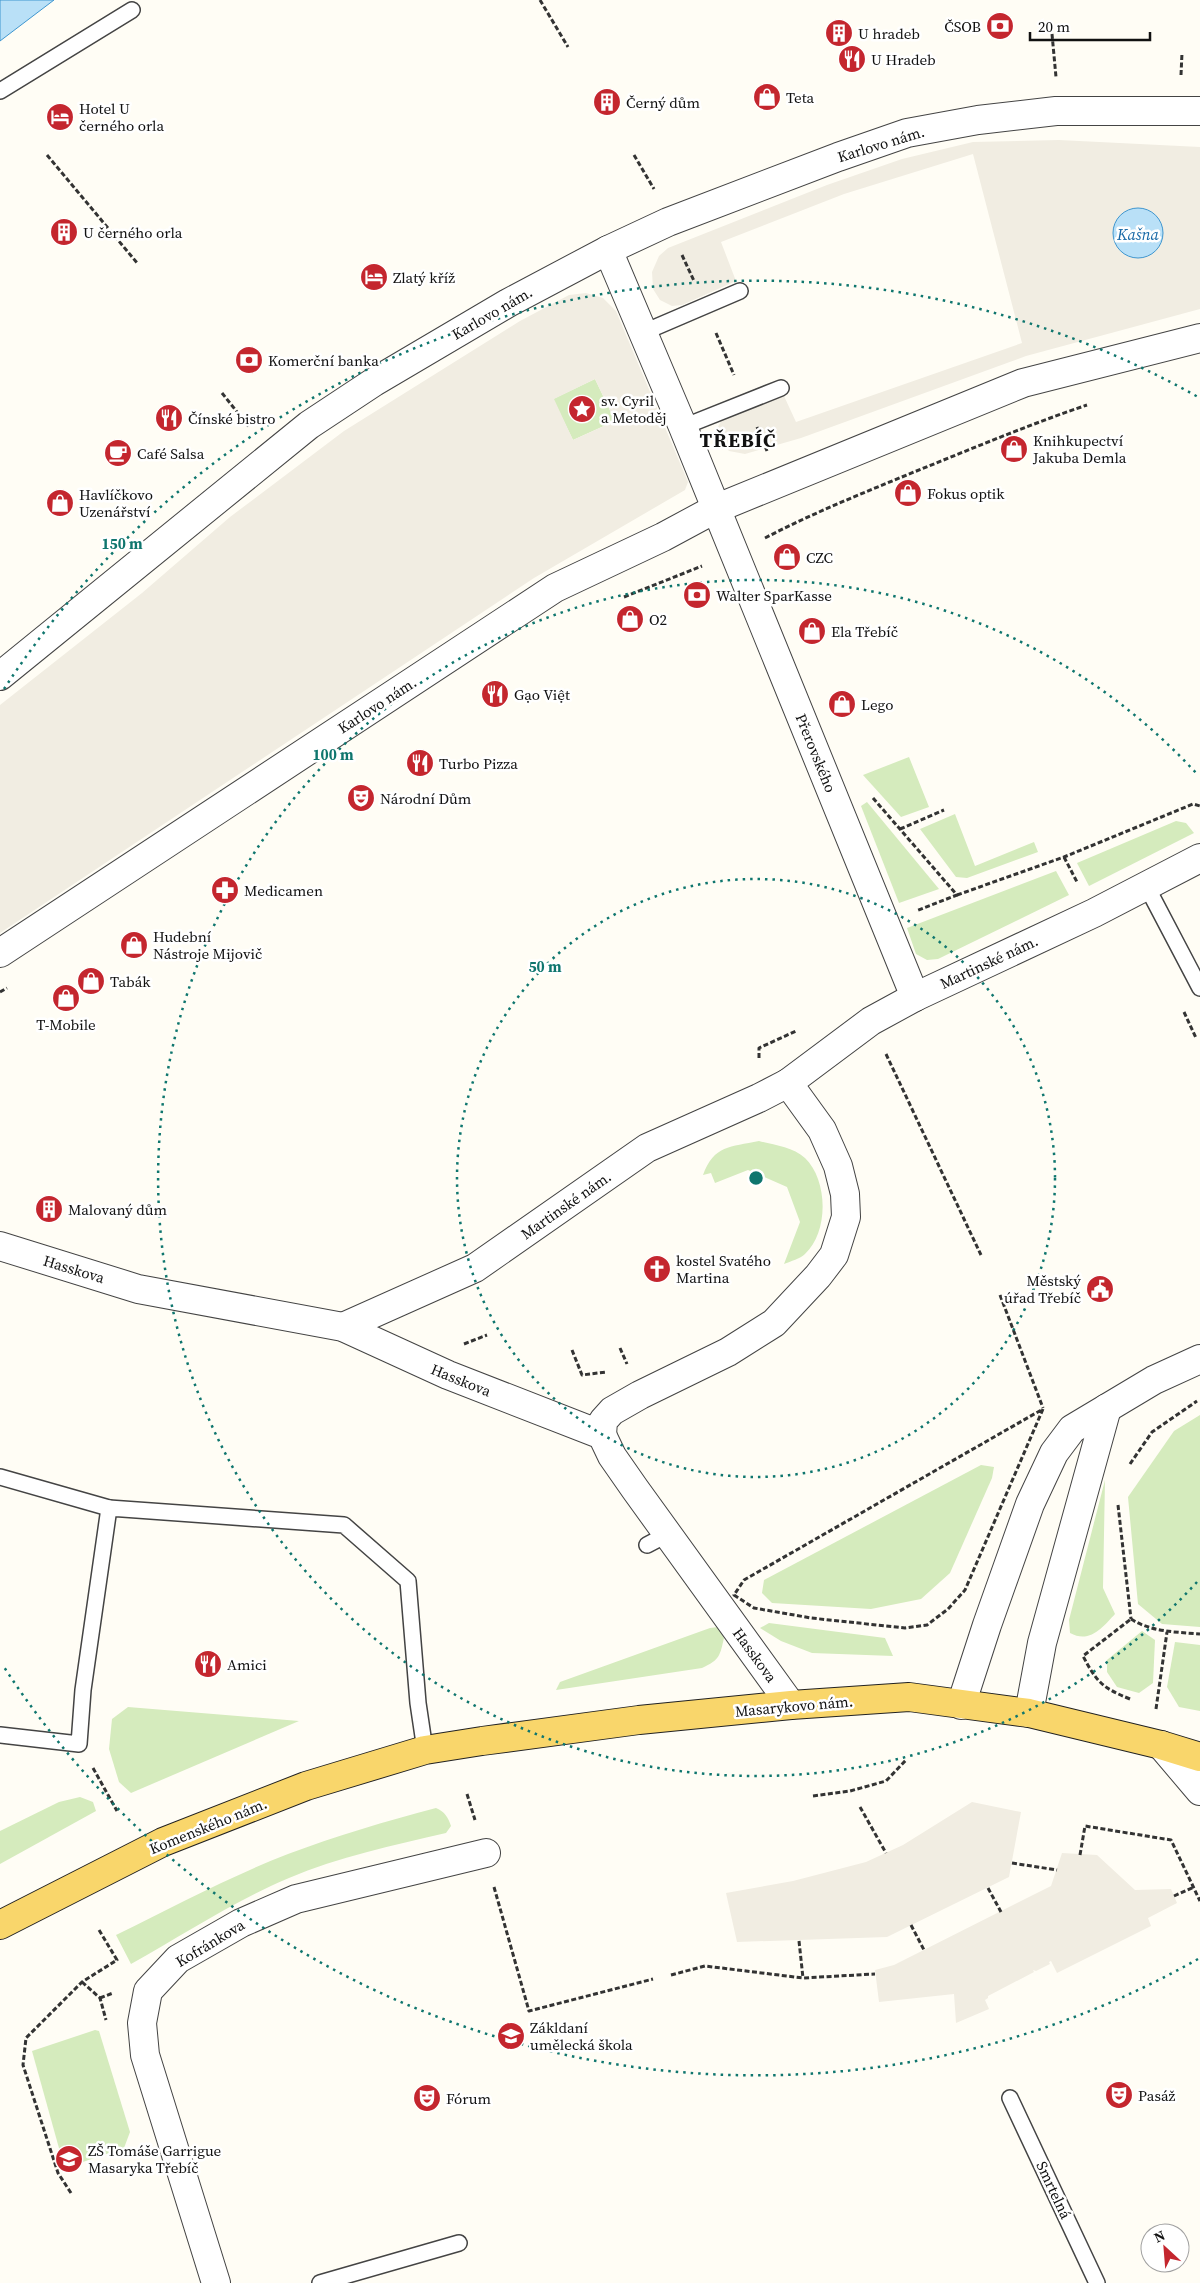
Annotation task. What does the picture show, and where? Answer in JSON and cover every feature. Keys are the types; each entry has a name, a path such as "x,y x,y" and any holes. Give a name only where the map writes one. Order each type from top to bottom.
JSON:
{"main road":[{"name":"Masarykovo nám.","path":"425,1750 639,1720 910,1697 1029,1713 1200,1756"},
{"name":"Komenského nám.","path":"0,1925 163,1842 306,1786 425,1750"}],"street":[{"name":"Karlovo nám.","path":"0,676 310,425 374,382 508,302 608,250 695,212 838,157 907,133 978,120 1056,111 1200,111"},
{"path":"608,250 683,427 715,509"},
{"name":"Karlovo nám.","path":"0,954 555,588 663,537 715,509 1023,383 1200,338"},
{"name":"Přerovského","path":"715,509 915,996"},
{"name":"Martinské nám.","path":"344,1327 475,1268 647,1148 788,1083 871,1022 915,996 1148,887 1200,858"},
{"path":"602,1435 603,1421 612,1411 640,1395 728,1352 774,1324 818,1276 834,1255 846,1217 845,1194 838,1166 822,1130 788,1083"},
{"name":"Hasskova","path":"0,1246 138,1289 344,1327 448,1375 602,1435 657,1540 791,1706"},
{"path":"962,1705 987,1625 1030,1504 1054,1453 1072,1429 1154,1380 1200,1359"},
{"path":"1029,1713 1042,1642 1107,1408"},
{"path":"1161,1745 1200,1791"},
{"name":"Kofránkova","path":"216,2283 145,2055 142,2024 148,1991 178,1959 241,1923 296,1899 486,1853"}],"lane":[{"path":"0,91 132,10"},
{"path":"642,333 740,291"},
{"path":"683,427 782,388"},
{"path":"1148,887 1200,988"},
{"path":"0,1478 109,1508 344,1525 408,1581 418,1703 425,1750"},
{"path":"0,1735 79,1744 83,1690 109,1508"},
{"name":"Smrtelná","path":"1010,2098 1098,2283"},
{"path":"320,2283 459,2243"}],"path":[{"path":"540,0 568,47"},
{"path":"1052,34 1056,67"},
{"path":"1181,75 1182,52"},
{"path":"47,155 138,264"},
{"path":"634,155 651,182"},
{"path":"681,253 696,288"},
{"path":"715,331 737,381"},
{"path":"222,393 272,456"},
{"path":"798,521 1025,426 1089,405"},
{"path":"871,795 957,894"},
{"path":"886,923 957,894 1064,857 1193,804 1200,806"},
{"path":"900,829 944,810"},
{"path":"886,1052 981,1255"},
{"path":"1000,1294 1044,1409"},
{"path":"463,1345 487,1335"},
{"path":"620,1348 627,1364 621,1367"},
{"path":"572,1350 582,1375 609,1372"},
{"path":"1126,1468 1152,1432 1200,1399"},
{"path":"948,1609 927,1625 905,1628 811,1618 754,1608 734,1595 744,1580 1044,1409 1052,1409"},
{"path":"1118,1502 1131,1619 1140,1625 1167,1632 1200,1634"},
{"path":"1131,1619 1083,1656 1095,1679 1111,1692 1138,1702"},
{"path":"1147,1706 1156,1710 1167,1632"},
{"path":"79,1744 117,1811"},
{"path":"812,1796 850,1791 886,1781 906,1760"},
{"path":"860,1807 886,1853"},
{"path":"1080,1855 1085,1826 1171,1840 1200,1901"},
{"path":"1012,1863 1057,1870"},
{"path":"1174,1896 1194,1887"},
{"path":"988,1888 1000,1912"},
{"path":"498,1902 529,2011 653,1979"},
{"path":"911,1925 924,1950"},
{"path":"71,2193 58,2173 23,2064 26,2038 82,1982 117,1960 100,1930"},
{"path":"798,1941 803,1978"},
{"path":"671,1975 705,1966 803,1978 875,1974"},
{"path":"82,1982 100,1998"}],"green space":[{"path":"595,379 615,421 573,440 553,399"},
{"path":"909,757 929,807 901,817 863,775"},
{"path":"867,802 939,889 899,903 861,806"},
{"path":"955,814 975,866 1034,842 1038,852 967,878 956,877 920,829"},
{"path":"1176,821 1186,823 1194,833 1089,886 1077,863"},
{"path":"1056,871 1069,895 938,959 927,960 916,954 907,928"},
{"path":"759,1141 789,1149 805,1158 813,1168 821,1192 822,1220 813,1244 803,1256 784,1264 800,1222 787,1187 748,1170 715,1183 711,1173 703,1175 712,1158 724,1149"},
{"path":"1200,1415 1200,1627 1162,1624 1138,1604 1128,1497 1174,1431"},
{"path":"981,1465 994,1467 992,1478 950,1573 921,1599 871,1609 772,1603 762,1593 764,1580"},
{"path":"1105,1480 1103,1588 1115,1614 1096,1632 1090,1635 1077,1636 1070,1633 1069,1620"},
{"path":"769,1623 885,1638 893,1656 812,1653 781,1641 760,1628"},
{"path":"718,1627 724,1638 720,1653 716,1659 702,1668 556,1690 560,1682 710,1628"},
{"path":"1142,1631 1155,1640 1153,1683 1139,1693 1117,1687 1107,1672 1107,1660"},
{"path":"1175,1642 1200,1645 1200,1711 1179,1707 1167,1687"},
{"path":"128,1707 299,1721 131,1793 119,1782 109,1749 112,1719"},
{"path":"80,1797 93,1802 96,1811 0,1864 0,1831 59,1802"},
{"path":"436,1808 444,1813 450,1823 451,1826 446,1833 346,1858 289,1878 229,1908 131,1964 116,1935 223,1882 288,1854 361,1829"},
{"path":"95,2030 99,2031 130,2132 124,2148 71,2166 62,2159 32,2051"}],"shaded area":[{"path":"1059,140 1200,147 1200,309 1026,356 801,438 745,454 729,451 717,437 718,427 722,419 784,396 796,422 1022,343 973,154 844,194 721,242 736,281 682,305 672,306 660,300 653,289 652,272 659,256 668,248 827,185 902,159 973,142"},
{"path":"586,293 603,298 616,311 688,482 685,490 534,578 0,933 0,705 142,593 230,517 344,431 520,321 569,295","holes":["595,379 615,421 573,440 554,399"]},
{"path":"972,1802 1021,1812 1009,1877 887,1937 737,1942 726,1893 793,1881 866,1862 903,1845"},
{"path":"1062,1853 1097,1855 1135,1890 1171,1889 1177,1903 1148,1918 1151,1926 1057,1973 1051,1961 1049,1962 1050,1964 1036,1971 1033,1970 1034,1972 988,1996 985,2000 989,2009 956,2023 954,1994 879,2002 875,1970 894,1965 1051,1886"}],"water":[{"path":"0,0 54,0 0,41"},
{"name":"Kašna","path":"1138,208 1147,210 1158,219 1163,233 1161,242 1152,253 1138,258 1129,256 1118,247 1113,233 1115,224 1124,213"}],"place":[{"name":"ČSOB","path":"1000,26"},
{"name":"U hradeb","path":"839,33"},
{"name":"U Hradeb","path":"852,59"},
{"name":"Teta","path":"767,97"},
{"name":"Černý dům","path":"607,102"},
{"name":"Hotel U černého orla","path":"60,117"},
{"name":"U černého orla","path":"64,232"},
{"name":"Zlatý kříž","path":"374,277"},
{"name":"Komerční banka","path":"249,360"},
{"name":"sv. Cyril a Metoděj","path":"582,409"},
{"name":"Čínské bistro","path":"169,418"},
{"name":"Knihkupectví Jakuba Demla","path":"1014,449"},
{"name":"Café Salsa","path":"118,453"},
{"name":"Fokus optik","path":"908,493"},
{"name":"Havlíčkovo Uzenářství","path":"60,503"},
{"name":"CZC","path":"787,557"},
{"name":"Walter SparKasse","path":"697,595"},
{"name":"O2","path":"630,619"},
{"name":"Ela Třebíč","path":"812,631"},
{"name":"Gạo Việt","path":"495,694"},
{"name":"Lego","path":"842,704"},
{"name":"Turbo Pizza","path":"420,763"},
{"name":"Národní Dům","path":"361,798"},
{"name":"Medicamen","path":"225,890"},
{"name":"Hudební Nástroje Mijovič","path":"134,945"},
{"name":"Tabák","path":"91,981"},
{"name":"T-Mobile","path":"66,998"},
{"name":"Malovaný dům","path":"49,1209"},
{"name":"kostel Svatého Martina","path":"657,1269"},
{"name":"Městský úřad Třebíč","path":"1100,1289"},
{"name":"Amici","path":"208,1664"},
{"name":"Zákldaní umělecká škola","path":"511,2036"},
{"name":"Pasáž","path":"1119,2095"},
{"name":"Fórum","path":"427,2098"},
{"name":"ZŠ Tomáše Garrigue Masaryka Třebíč","path":"69,2159"}],"district":[{"name":"TŘEBÍČ","path":"738,440"}]}
